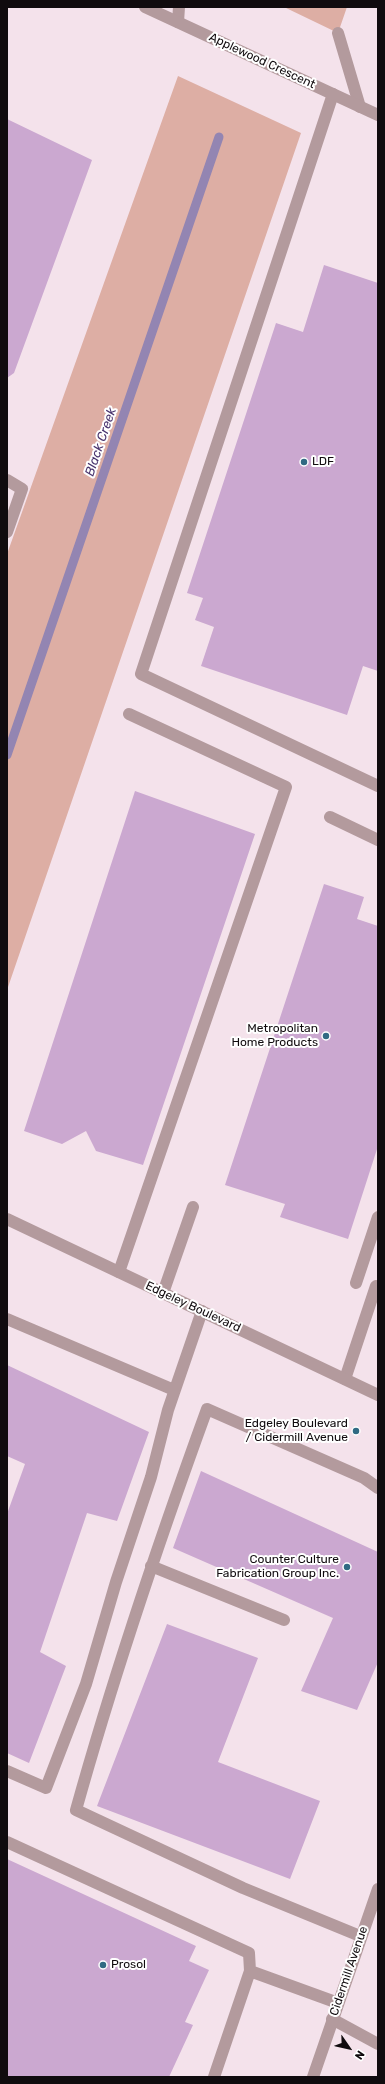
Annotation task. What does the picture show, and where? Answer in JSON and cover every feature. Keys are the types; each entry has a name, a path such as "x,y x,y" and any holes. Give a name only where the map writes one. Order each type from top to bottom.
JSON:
{"street":[{"name":"Applewood Crescent","path":"145,7 378,115"},
{"path":"178,22 179,7"},
{"path":"338,33 360,107"},
{"path":"333,94 141,674 378,786"},
{"path":"7,480 22,489 7,532"},
{"path":"119,1272 286,787 129,714"},
{"path":"330,817 378,840"},
{"path":"163,1293 193,1207"},
{"path":"356,1283 378,1217"},
{"name":"Edgeley Boulevard","path":"7,1219 378,1395"},
{"path":"345,1379 376,1286"},
{"path":"7,1771 46,1788 86,1684 151,1477 174,1390 202,1311"},
{"path":"7,1319 174,1390"},
{"path":"360,1936 243,1888 76,1810 102,1717 151,1566 208,1409 364,1478 378,1488"},
{"path":"151,1566 284,1620"},
{"path":"7,1842 249,1953 250,1971 214,2077"},
{"name":"Cidermill Avenue","path":"313,2077 360,1936 378,1889"},
{"path":"250,1971 338,2003"},
{"path":"332,2020 378,2044"}],"shaded area":[{"path":"284,7 347,7 338,33"},
{"path":"178,76 301,133 7,990 7,554"}],"building":[{"path":"7,119 92,160 14,373 7,378"},
{"name":"LDF","path":"324,265 378,283 378,671 363,666 347,715 201,666 214,627 195,620 203,598 187,593 276,323 303,332"},
{"path":"135,791 255,834 143,1165 96,1151 86,1131 62,1144 24,1131"},
{"name":"Metropolitan Home Products","path":"324,884 364,897 357,919 378,926 378,1146 348,1239 280,1217 285,1204 225,1185"},
{"path":"7,1365 149,1432 117,1521 87,1513 40,1652 66,1666 29,1763 7,1753 7,1514 25,1464 7,1456"},
{"path":"201,1471 378,1552 378,1662 357,1710 301,1691 333,1618 173,1548"},
{"path":"167,1624 258,1658 218,1762 320,1801 290,1879 97,1806"},
{"name":"Prosol","path":"7,1859 196,1946 189,1961 209,1970 185,2022 193,2025 169,2077 7,2077"}],"waterway":[{"name":"Black Creek","path":"7,755 219,137"}],"place":[{"name":"LDF","path":"304,462"},
{"name":"Metropolitan Home Products","path":"326,1036"},
{"name":"Edgeley Boulevard / Cidermill Avenue","path":"356,1431"},
{"name":"Counter Culture Fabrication Group Inc.","path":"347,1567"},
{"name":"Prosol","path":"103,1965"}]}
